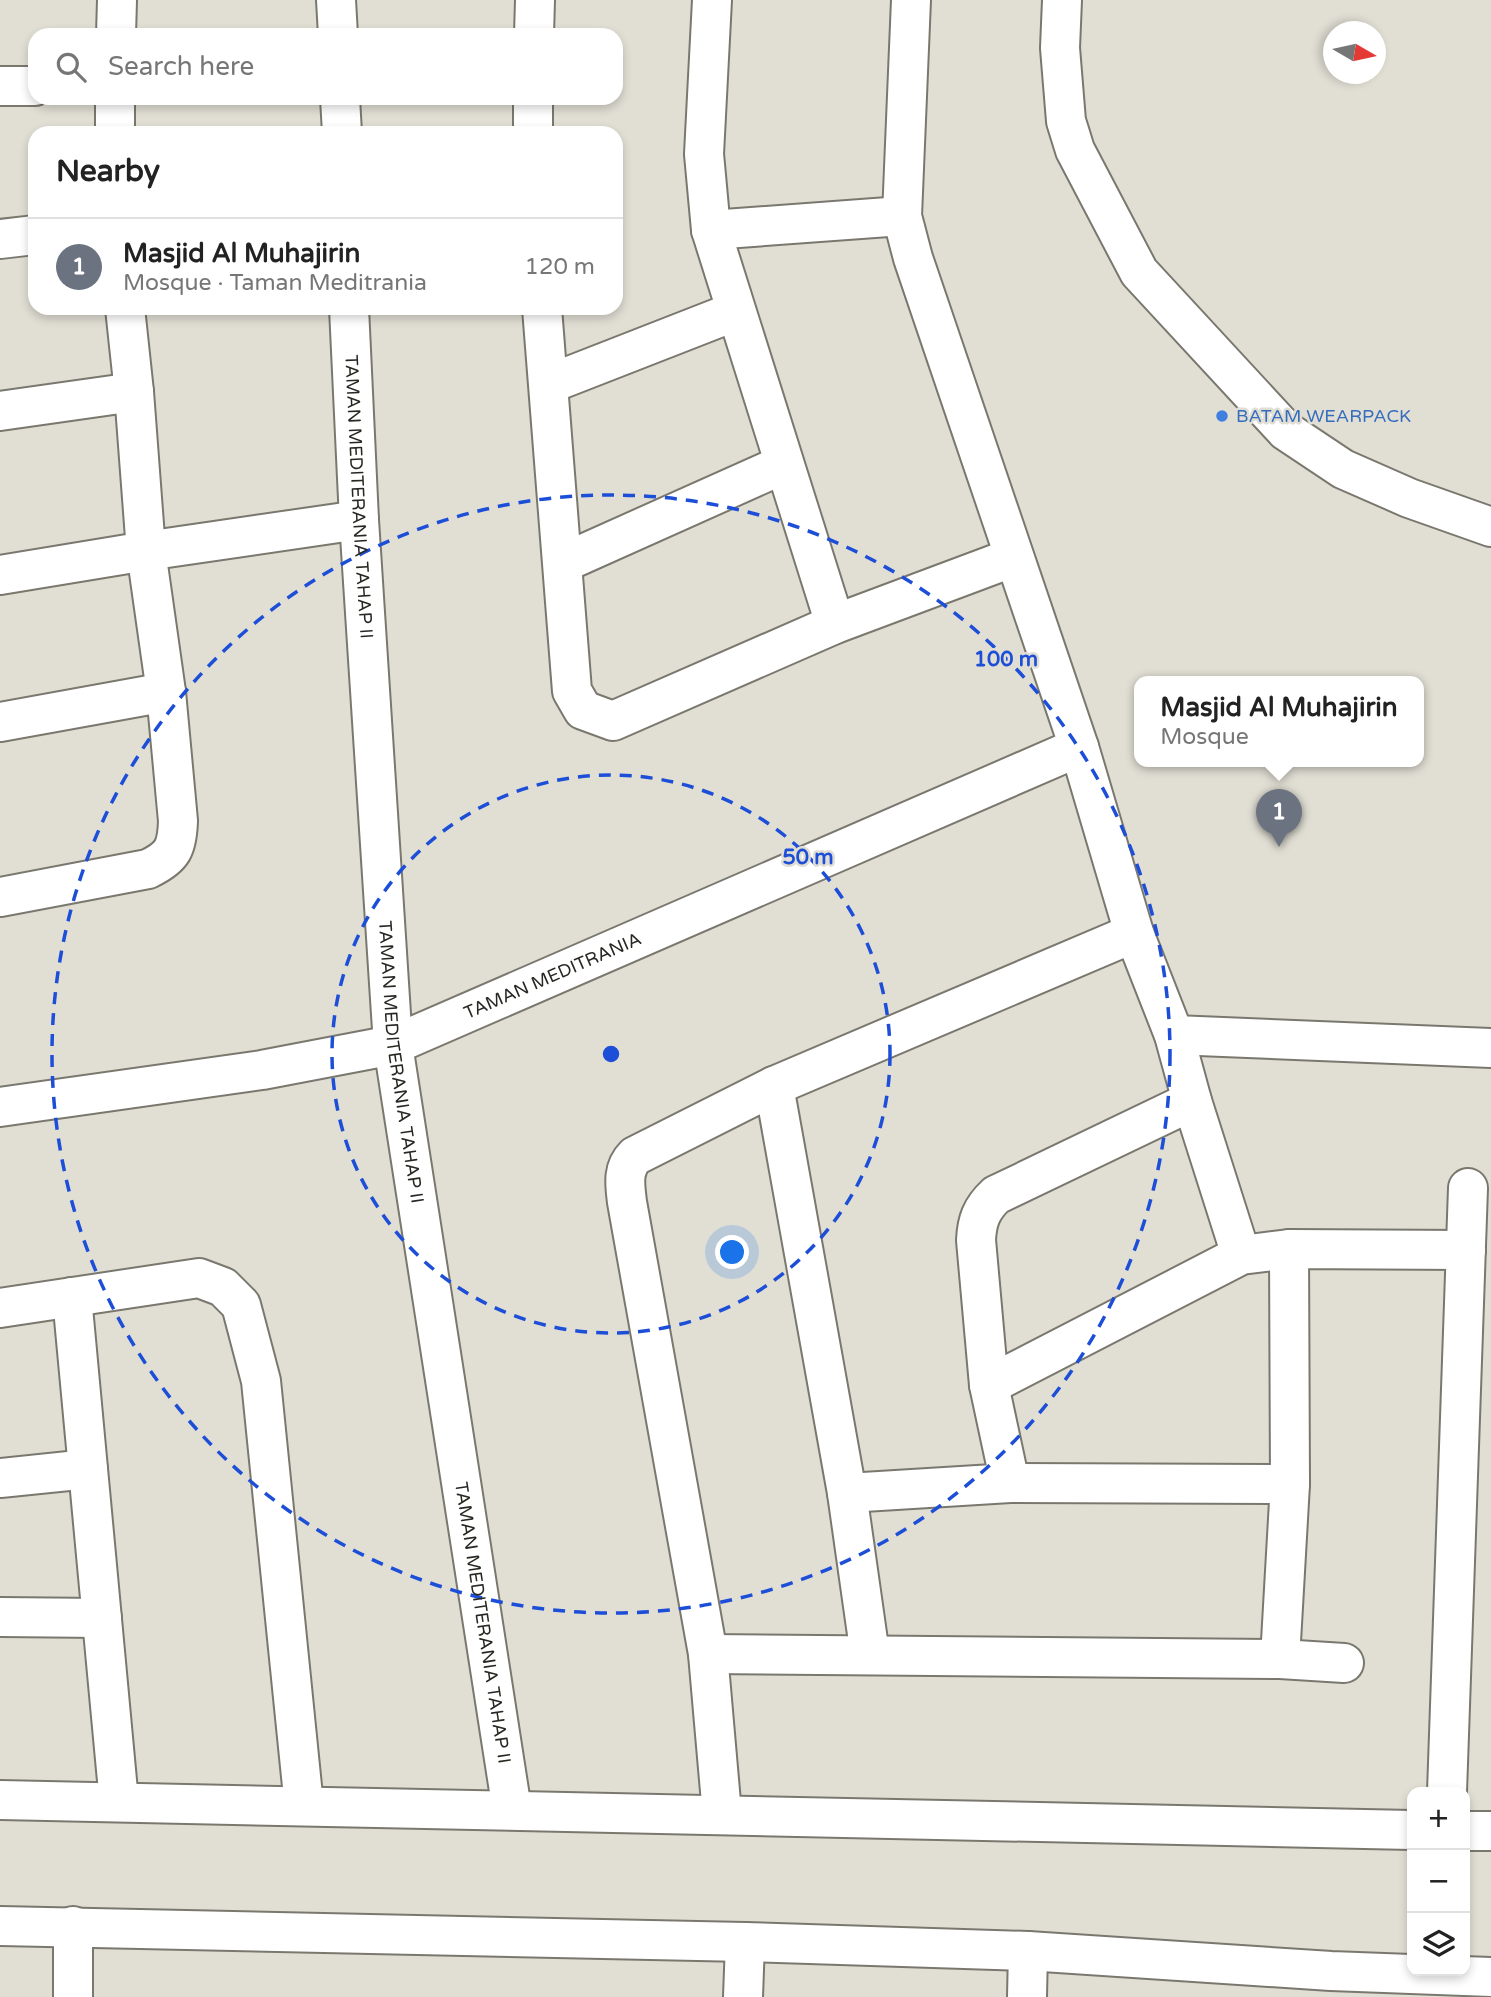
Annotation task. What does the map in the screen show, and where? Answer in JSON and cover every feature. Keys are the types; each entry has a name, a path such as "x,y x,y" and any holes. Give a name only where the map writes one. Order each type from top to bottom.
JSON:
{"street":[{"path":"116,28 117,0"},
{"path":"336,0 338,28"},
{"path":"534,28 535,0"},
{"path":"712,0 704,155 710,230 835,624"},
{"path":"911,0 902,216 913,258 1079,747 1134,933 1174,1035 1241,1255"},
{"path":"1062,0 1060,48 1066,121 1075,150 1139,272 1286,431 1343,469 1409,498 1491,527"},
{"path":"0,86 28,86"},
{"path":"115,105 116,126"},
{"path":"340,105 342,126"},
{"path":"533,105 533,126"},
{"path":"710,230 902,216"},
{"path":"0,239 28,236"},
{"path":"549,384 736,311"},
{"path":"0,897 148,869 164,861 174,850 178,821 166,692 146,551 126,315"},
{"name":"TAMAN MEDITERANIA TAHAP II","path":"349,315 359,520 393,1045 512,1810"},
{"path":"543,315 572,691 583,710 613,720 835,624 1014,557"},
{"path":"0,411 134,392"},
{"path":"563,563 784,464"},
{"path":"0,575 359,520"},
{"path":"0,722 166,692"},
{"name":"TAMAN MEDITRANIA","path":"0,1107 261,1070 393,1045 1079,747"},
{"path":"722,1815 708,1654 627,1202 627,1167 635,1156 774,1086 1134,933"},
{"path":"1174,1035 1491,1048"},
{"path":"774,1086 847,1493 870,1655"},
{"path":"1010,1483 989,1385 976,1240 976,1224 984,1207 996,1195 1192,1101"},
{"path":"1447,1787 1468,1188"},
{"path":"989,1385 1241,1255 1289,1249 1466,1250"},
{"path":"1280,1659 1290,1484 1289,1249"},
{"path":"0,1308 199,1278 223,1287 241,1305 261,1381 304,1806"},
{"path":"72,1297 119,1802"},
{"path":"0,1478 88,1468"},
{"path":"847,1493 1010,1483 1290,1484"},
{"path":"0,1617 102,1618"},
{"path":"708,1654 1280,1659 1345,1662"},
{"path":"0,1800 1407,1830"},
{"path":"1470,1831 1491,1831"},
{"path":"0,1926 745,1942 1028,1951 1330,1984 1491,1977"},
{"path":"73,1926 73,1997"},
{"path":"743,1997 745,1942"},
{"path":"1027,1997 1028,1951"}],"place":[{"name":"BATAM WEARPACK","path":"1222,416"},
{"name":"Masjid Al Muhajirin","path":"1279,847"}]}
